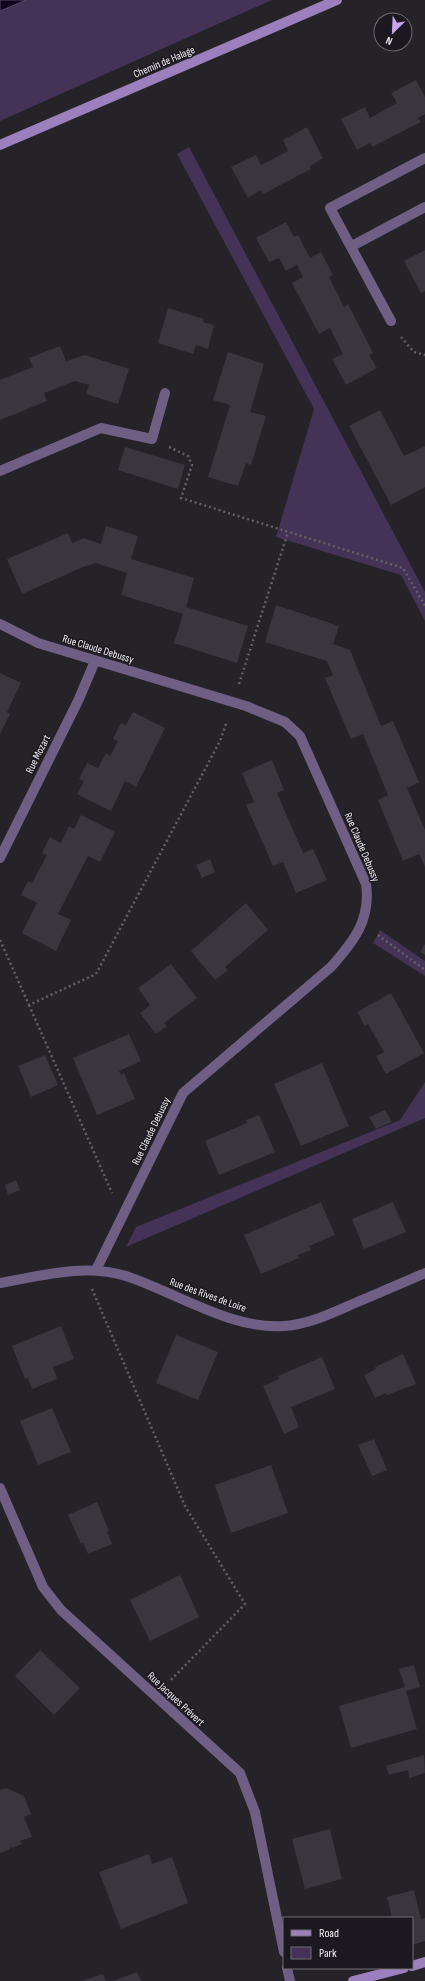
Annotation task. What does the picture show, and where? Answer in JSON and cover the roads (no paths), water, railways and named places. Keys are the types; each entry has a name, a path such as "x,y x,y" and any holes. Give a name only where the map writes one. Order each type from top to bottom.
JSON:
{"main road":[{"name":"Chemin de Halage","path":"0,145 337,0"},
{"path":"413,1966 425,1962"},
{"path":"353,1981 400,1969"}],"street":[{"path":"391,322 352,246 330,208 425,158"},
{"path":"352,246 425,206"},
{"path":"0,471 101,428 152,439 165,393"},
{"name":"Rue Claude Debussy","path":"0,624 38,643 233,703 285,722 300,736 366,884 368,901 363,924 348,947 331,967 183,1093 96,1270"},
{"name":"Rue Mozart","path":"0,858 78,701 95,661"},
{"name":"Rue des Rives de Loire","path":"0,1283 72,1271 96,1270 125,1276 224,1316 255,1325 283,1326 311,1322 425,1273"},
{"name":"Rue Jacques Prévert","path":"0,1488 43,1587 61,1610 240,1774 255,1812 283,1947"},
{"path":"287,1969 290,1981"}]}
